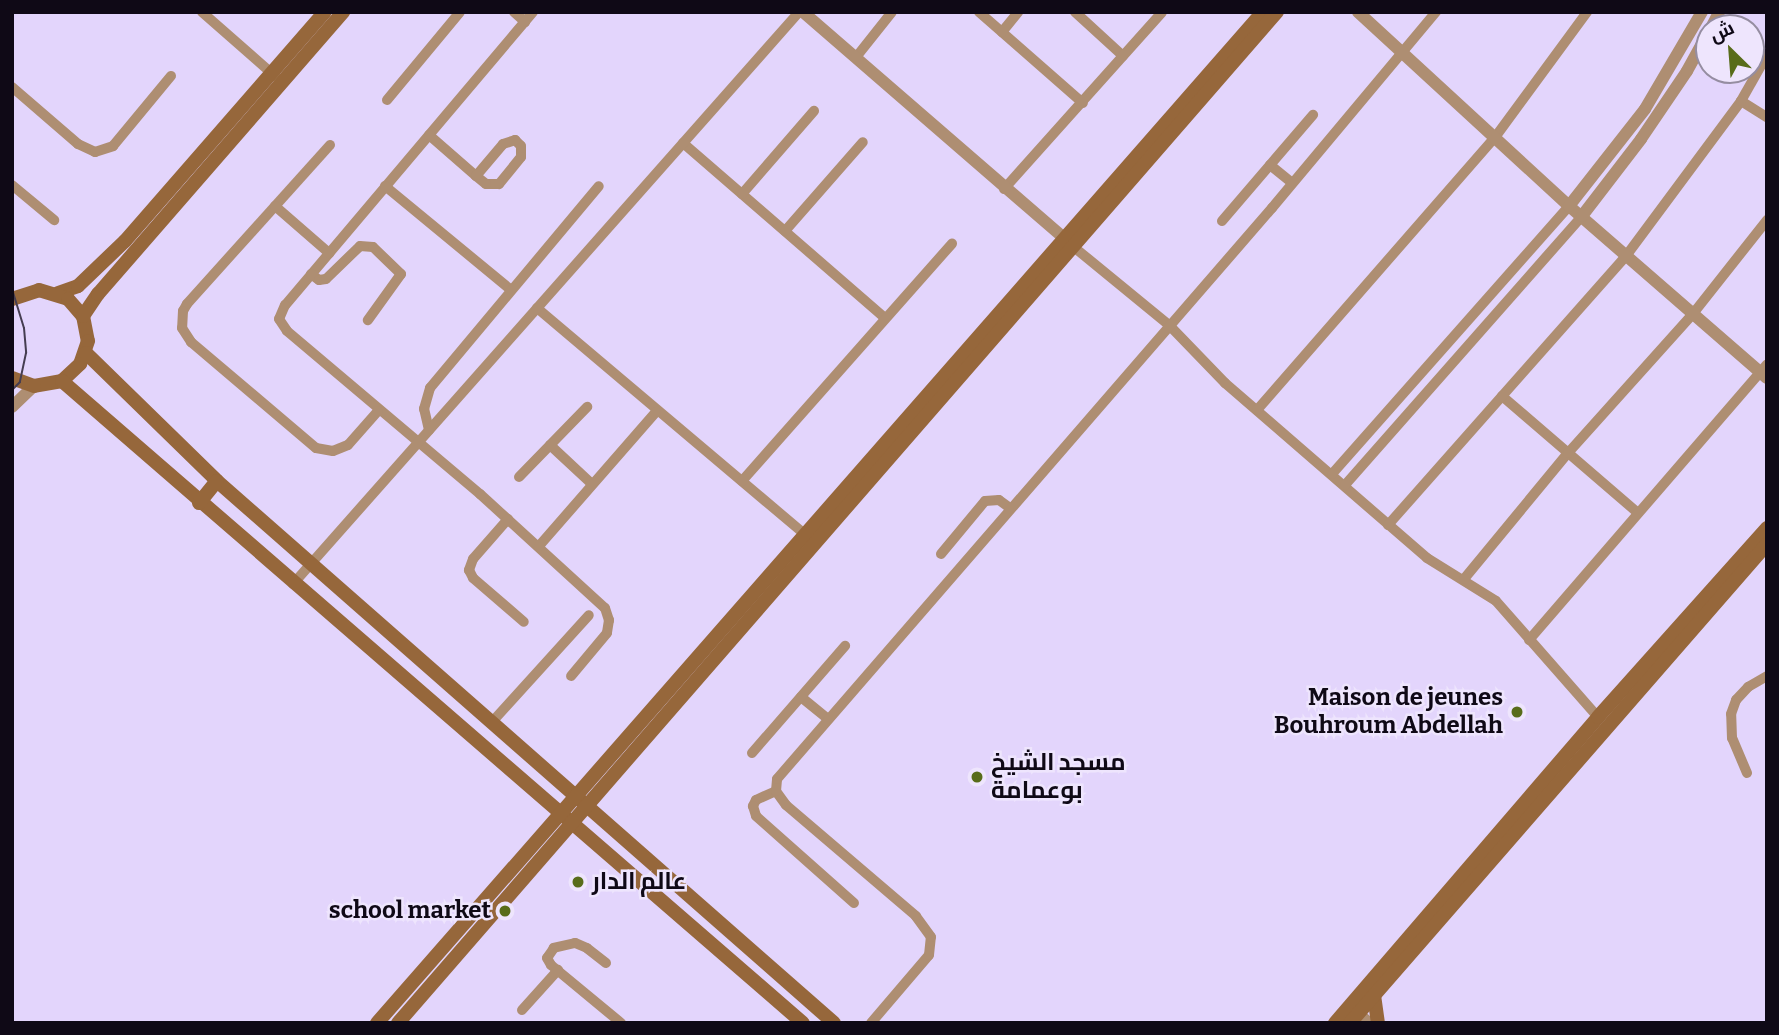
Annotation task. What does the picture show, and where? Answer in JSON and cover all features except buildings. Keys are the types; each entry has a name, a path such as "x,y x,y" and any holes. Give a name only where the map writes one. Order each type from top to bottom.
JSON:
{"main road":[{"path":"83,316 98,294 277,78 325,12"},
{"path":"58,293 78,286 125,241 277,78 343,12"},
{"path":"398,1023 816,545 1263,12"},
{"path":"377,1023 804,534 1070,244 1277,12"},
{"path":"12,379 34,386 62,381 80,364 86,353 88,328 83,316 68,299 58,293 39,290 15,294"},
{"path":"86,353 217,481 834,1023"},
{"path":"62,381 199,503 803,1023"},
{"path":"199,503 217,481"},
{"path":"1357,1016 1598,717 1767,528"},
{"path":"1335,1023 1357,1016 1767,544"},
{"path":"1374,995 1378,1023"}],"street":[{"path":"202,12 277,78"},
{"path":"387,100 460,12"},
{"path":"514,12 525,22"},
{"path":"533,12 281,309 280,324 378,411 539,545 600,603 608,614 607,633 571,676"},
{"path":"293,584 801,12 857,56 1004,189 1169,326 1225,383 1388,525 1427,558 1496,601 1598,717"},
{"path":"857,56 892,12"},
{"path":"979,12 1083,103"},
{"path":"1002,32 1018,12"},
{"path":"1074,12 1123,56"},
{"path":"1004,189 1162,12"},
{"path":"1358,12 1692,315 1765,372 1638,513 1529,640"},
{"path":"871,1023 929,955 931,937 916,916 786,805 776,791 775,784 781,772 1010,508 1111,385 1169,326 1436,12"},
{"path":"1257,410 1496,136 1587,12"},
{"path":"1332,474 1569,206 1645,109 1702,12"},
{"path":"1345,485 1582,216 1649,127 1695,53"},
{"path":"1388,525 1626,256 1741,101 1767,55"},
{"path":"12,88 83,148 95,152 113,146 171,76"},
{"path":"1741,101 1767,117"},
{"path":"742,194 814,111"},
{"path":"1222,220 1313,115"},
{"path":"429,135 476,176 486,184 499,184 521,157 522,146 515,140 506,142 476,176"},
{"path":"785,231 863,142"},
{"path":"683,143 884,317"},
{"path":"330,145 187,304 181,320 186,336 316,448 341,449 378,411"},
{"path":"1270,165 1292,183"},
{"path":"12,185 54,220"},
{"path":"385,186 510,289"},
{"path":"429,430 425,409 430,388 510,289 599,186"},
{"path":"275,206 329,253"},
{"path":"1464,579 1568,453 1692,315 1767,220"},
{"path":"742,481 884,317 952,244"},
{"path":"311,274 319,280 327,279 360,246 373,247 401,274 368,320"},
{"path":"537,308 656,412 816,545"},
{"path":"12,407 34,386"},
{"path":"1502,396 1638,513"},
{"path":"519,477 587,407"},
{"path":"539,545 656,412"},
{"path":"550,445 592,485"},
{"path":"941,554 981,504 994,499 1010,508"},
{"path":"509,519 473,559 470,570 473,578 524,622"},
{"path":"492,722 589,615"},
{"path":"752,753 845,646"},
{"path":"1746,773 1731,738 1731,714 1736,700 1748,687 1767,676"},
{"path":"801,697 827,718"},
{"path":"776,791 756,800 753,806 756,816 854,902"},
{"path":"606,963 583,946 565,944 548,954 549,962 617,1022"},
{"path":"522,1010 558,970"}],"tram line":[{"path":"12,289 24,328 26,353 20,382 12,390"}],"place":[{"name":"Maison de jeunes Bouhroum Abdellah","path":"1517,712"},
{"name":"مسجد الشيخ بوعمامة","path":"977,777"},
{"name":"عالم الدار","path":"578,882"},
{"name":"school market","path":"505,911"}]}
